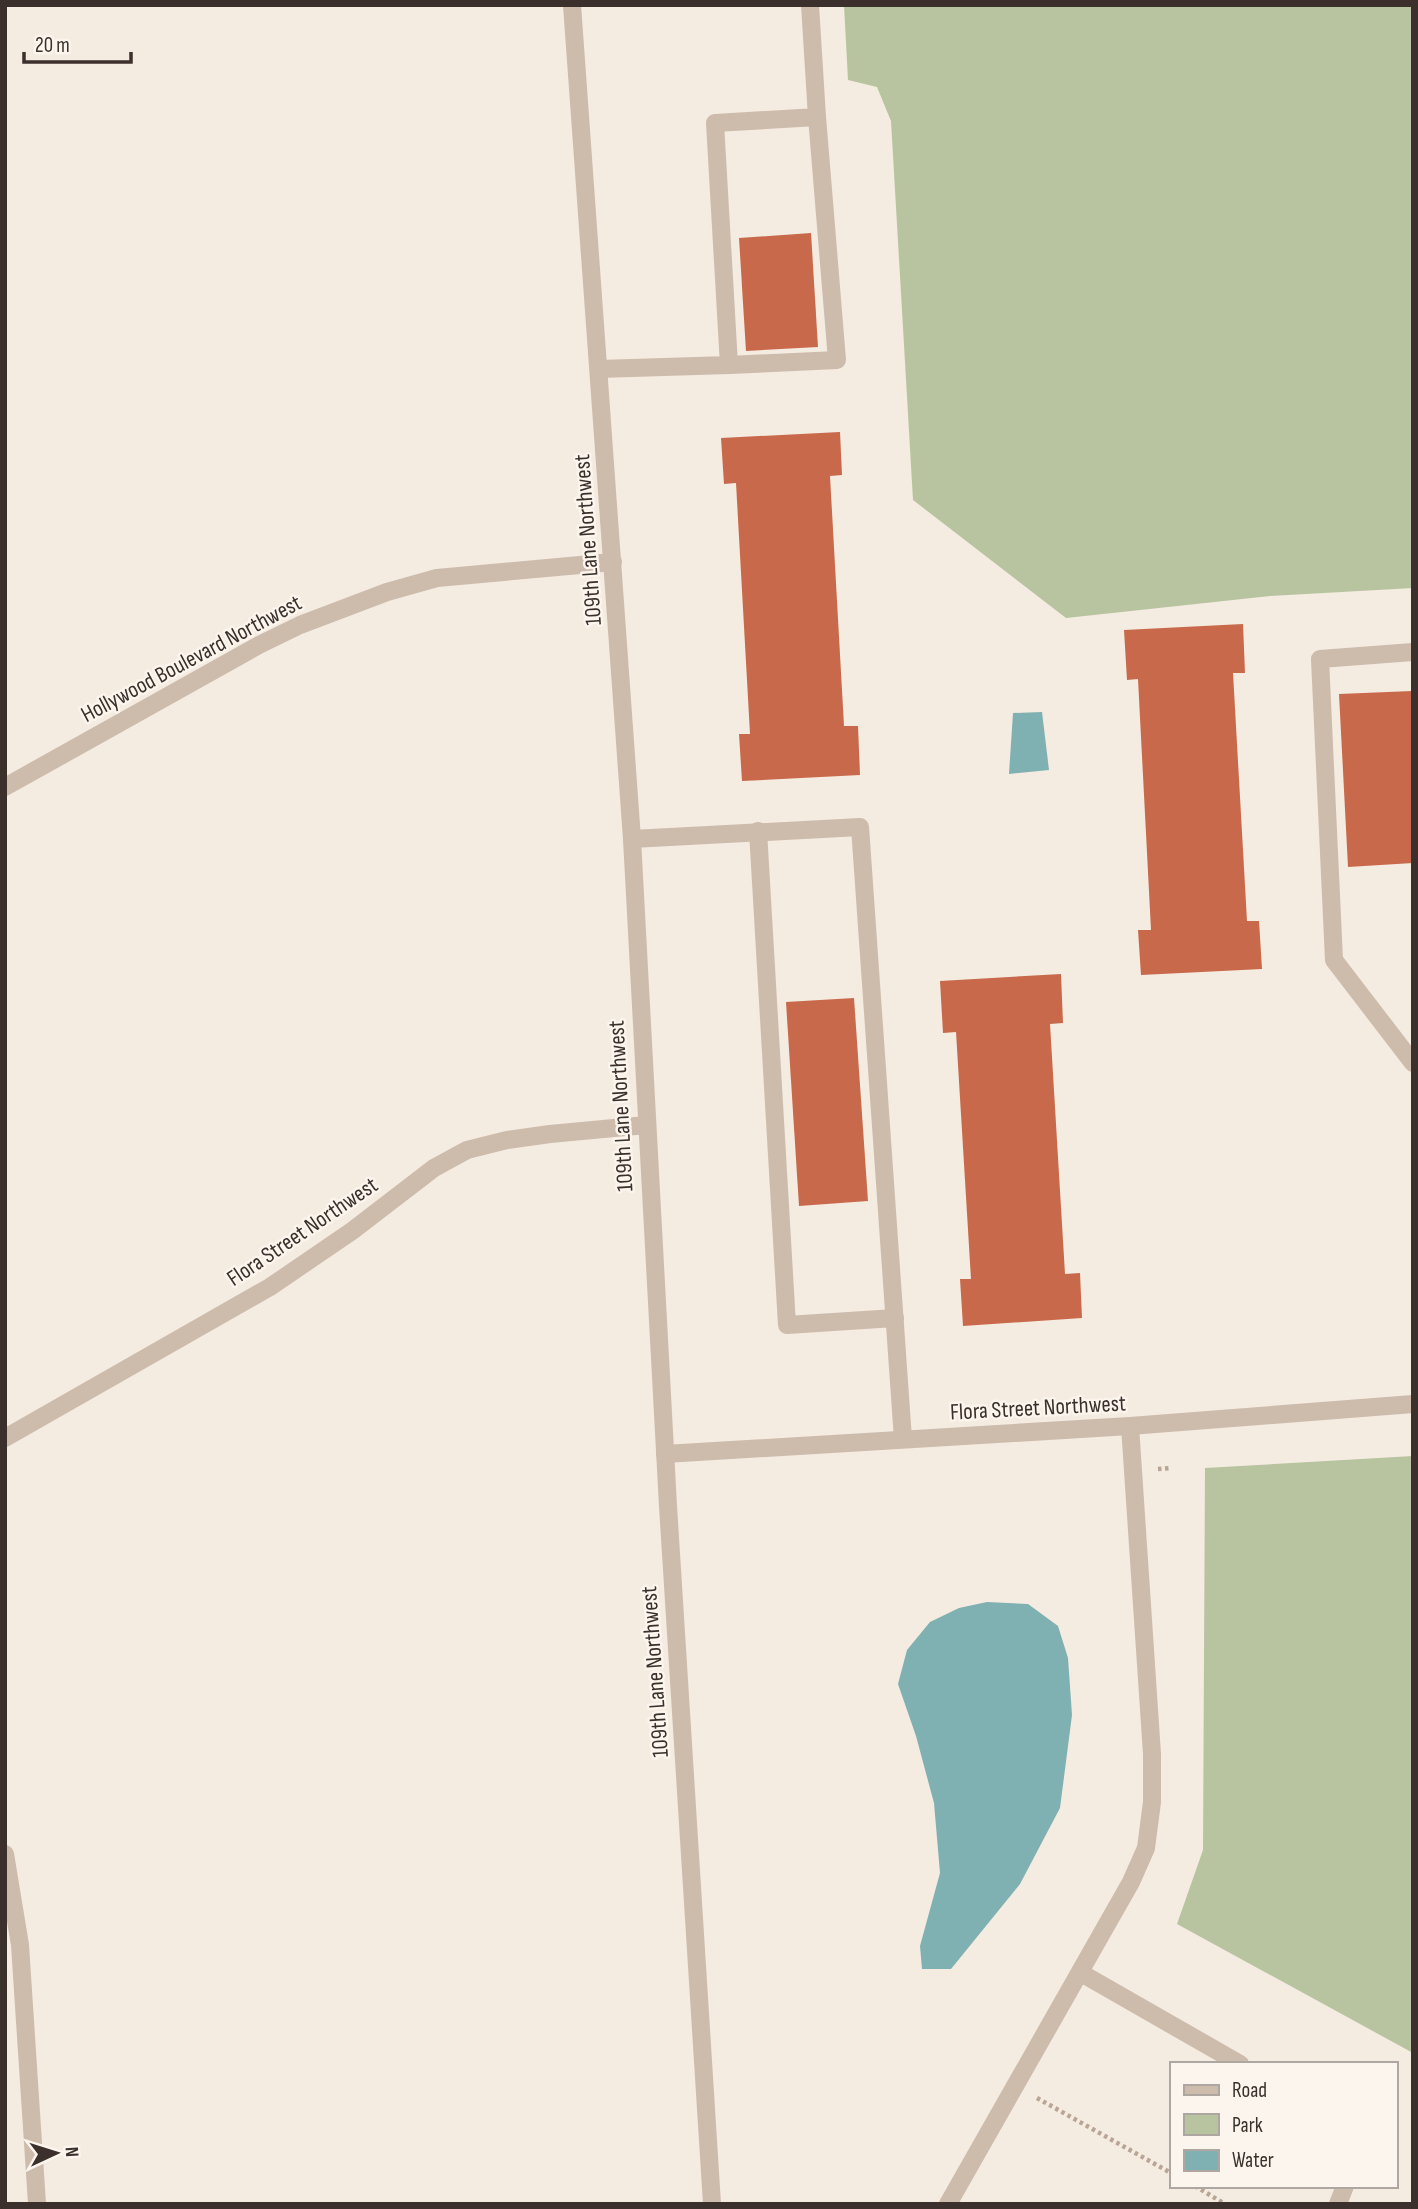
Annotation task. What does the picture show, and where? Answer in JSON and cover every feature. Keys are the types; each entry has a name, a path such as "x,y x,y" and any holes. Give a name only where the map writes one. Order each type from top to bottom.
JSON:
{"street":[{"name":"109th Lane Northwest","path":"572,5 632,839 665,1454 712,2204"},
{"path":"599,369 837,359 810,5"},
{"path":"729,365 715,123 817,117"},
{"name":"Hollywood Boulevard Northwest","path":"5,787 259,645 300,625 387,592 437,578 613,562"},
{"path":"1413,652 1320,659 1334,960 1413,1063"},
{"path":"632,839 860,827 903,1439"},
{"path":"758,831 787,1325 895,1318"},
{"name":"Flora Street Northwest","path":"5,1438 270,1287 352,1231 434,1168 467,1150 507,1140 646,1125"},
{"name":"Flora Street Northwest","path":"665,1454 1130,1426 1413,1404"},
{"path":"948,2204 1081,1973 1131,1882 1146,1848 1152,1802 1152,1754 1130,1426"},
{"path":"5,1854 20,1945 37,2204"},
{"path":"1081,1973 1237,2062"}],"path":[{"path":"1015,2086 1170,2172"},
{"path":"1198,2188 1225,2204"}],"green space":[{"path":"844,5 1413,5 1413,588 1270,596 1066,618 913,500 891,121 877,87 848,80"},
{"path":"1413,1456 1413,2053 1177,1924 1203,1850 1205,1468"}],"water":[{"path":"1042,712 1049,770 1009,774 1013,713"},
{"path":"987,1602 1028,1604 1058,1626 1068,1658 1072,1715 1060,1808 1020,1884 951,1969 922,1969 920,1946 940,1873 934,1803 916,1736 898,1684 907,1650 930,1622 959,1608"}],"building":[{"path":"811,233 818,347 746,351 739,238"},
{"path":"840,432 842,475 830,476 844,726 858,726 860,775 742,781 739,734 750,734 736,483 724,484 721,438"},
{"path":"1243,624 1245,673 1233,673 1247,921 1259,921 1262,969 1141,975 1138,930 1151,930 1138,679 1127,680 1124,630"},
{"path":"1412,691 1413,863 1348,867 1339,694"},
{"path":"1061,974 1063,1023 1050,1024 1065,1274 1080,1273 1082,1318 963,1326 960,1279 971,1279 956,1032 943,1033 940,981"},
{"path":"854,998 868,1201 799,1206 786,1002"}]}
